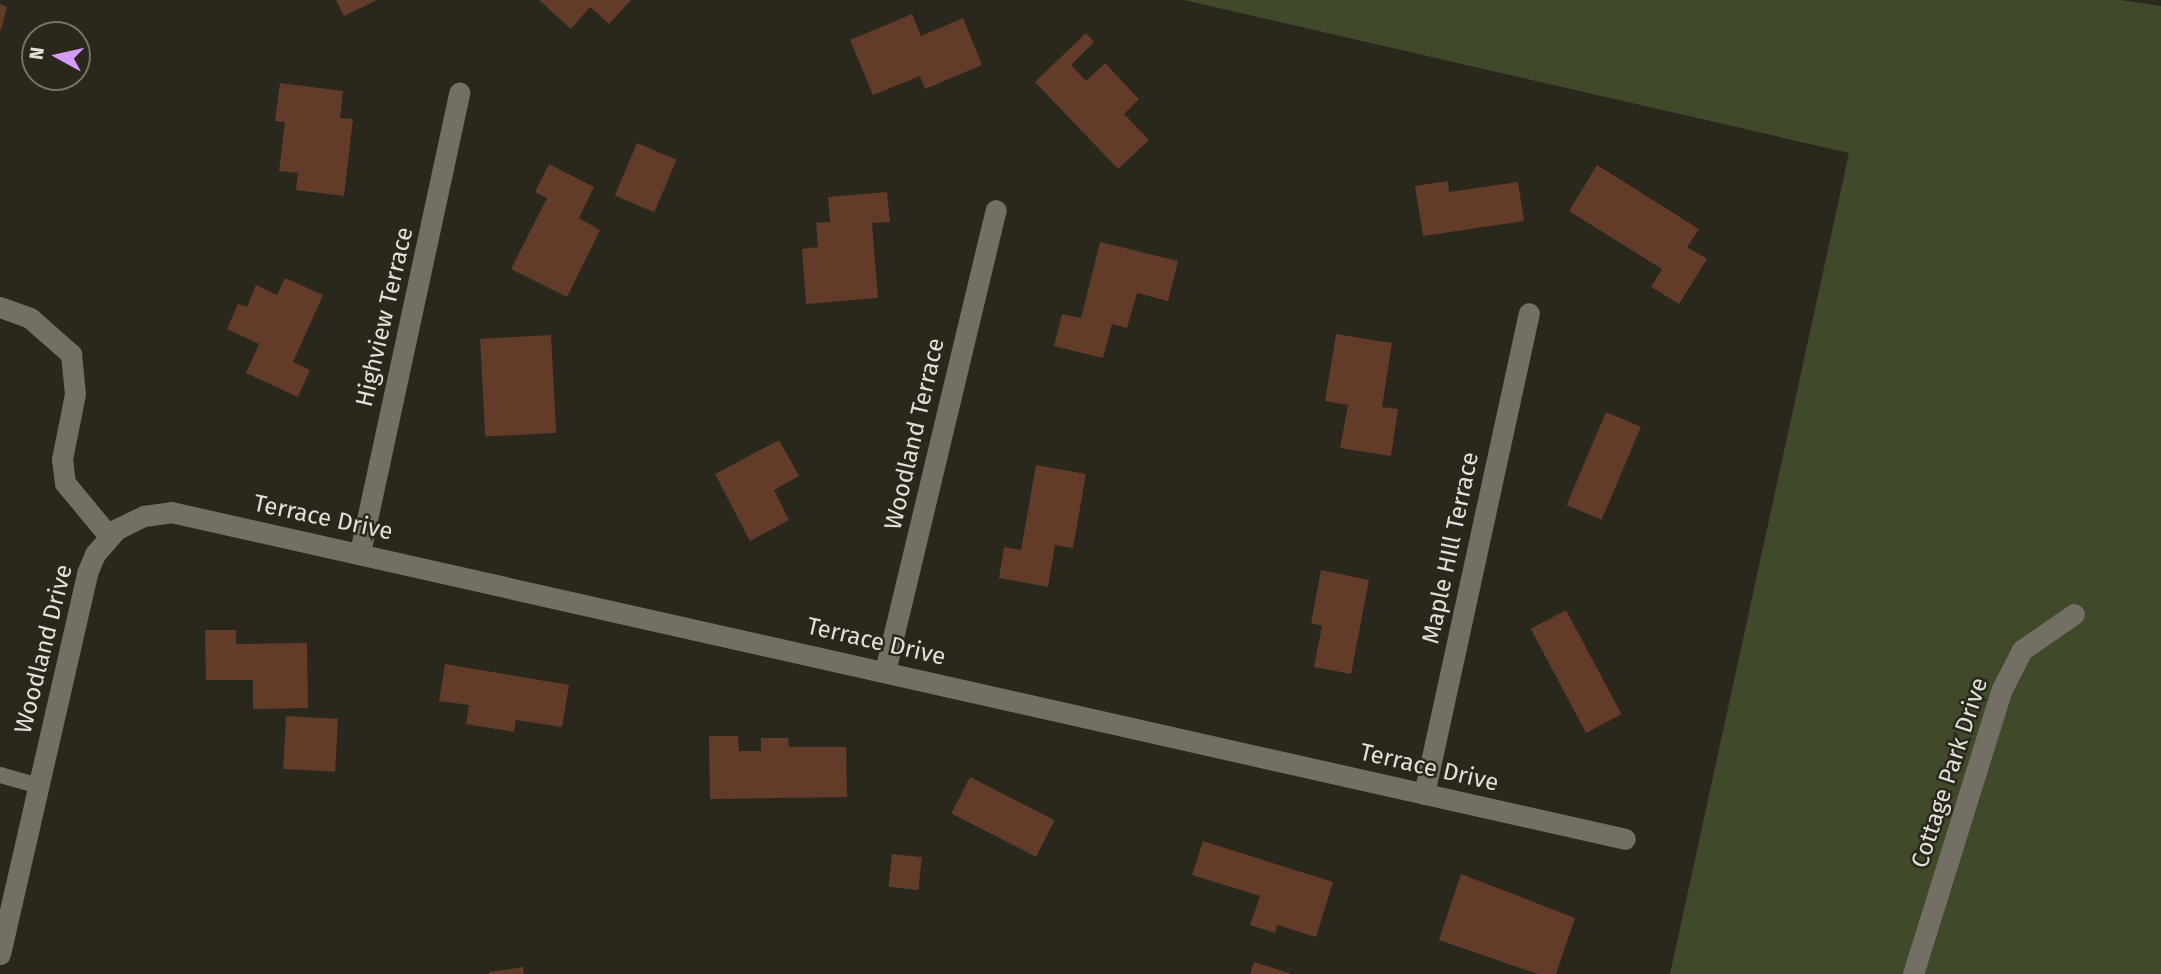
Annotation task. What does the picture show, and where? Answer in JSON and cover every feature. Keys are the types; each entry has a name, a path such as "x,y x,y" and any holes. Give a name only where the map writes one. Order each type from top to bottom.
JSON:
{"street":[{"name":"Highview Terrace","path":"360,552 459,93"},
{"name":"Woodland Terrace","path":"885,671 996,210"},
{"path":"0,307 30,318 71,354 75,394 62,459 65,483 113,533"},
{"name":"Maple HIll Terrace","path":"1424,794 1529,313"},
{"name":"Terrace Drive","path":"113,533 144,516 171,512 360,552 1625,839"},
{"name":"Woodland Drive","path":"0,954 87,573 113,533"},
{"name":"Cottage Park Drive","path":"1913,974 2002,689 2022,650 2074,614"}],"lane":[{"path":"0,775 39,786"}],"green space":[{"path":"1184,0 2121,0 2161,6 2161,974 1670,974 1849,153"}],"building":[{"path":"336,0 377,0 344,16"},
{"path":"539,0 631,0 609,24 590,7 571,29"},
{"path":"0,4 7,7 1,30 0,30"},
{"path":"912,14 921,36 963,18 982,65 925,89 920,76 873,95 850,40"},
{"path":"1086,33 1094,42 1071,65 1086,81 1105,63 1139,99 1124,114 1149,140 1118,169 1035,82"},
{"path":"280,83 343,91 340,118 353,119 344,196 296,190 298,173 279,171 285,122 275,121"},
{"path":"637,143 677,160 654,212 615,195"},
{"path":"549,164 594,187 579,218 600,230 567,297 511,269 547,198 535,192"},
{"path":"1597,165 1699,229 1687,247 1707,259 1679,304 1651,287 1662,269 1569,211"},
{"path":"1448,181 1449,192 1518,182 1524,221 1423,236 1415,186"},
{"path":"887,192 890,222 872,223 878,298 806,304 802,249 818,247 816,223 830,222 828,197"},
{"path":"1100,242 1178,261 1168,301 1137,293 1127,328 1112,324 1103,358 1054,346 1062,314 1081,318"},
{"path":"285,278 323,295 293,362 310,370 298,397 246,373 259,344 227,329 238,304 247,307 256,285 277,295"},
{"path":"1336,334 1392,343 1382,407 1398,409 1391,456 1340,448 1348,405 1325,401"},
{"path":"551,335 556,433 485,437 480,339"},
{"path":"1606,412 1641,427 1602,520 1567,505"},
{"path":"779,440 799,476 774,490 789,520 750,541 715,474"},
{"path":"1036,465 1086,474 1073,548 1055,545 1048,587 999,578 1004,547 1021,550"},
{"path":"1321,570 1369,580 1351,674 1314,667 1322,626 1311,623"},
{"path":"1566,610 1621,714 1586,733 1531,629"},
{"path":"205,630 236,630 236,644 307,643 308,708 253,709 253,680 206,680"},
{"path":"445,664 569,685 562,727 516,720 514,732 466,724 469,705 439,701"},
{"path":"286,716 338,719 335,772 283,769"},
{"path":"709,736 738,736 739,751 761,751 761,738 788,738 789,747 846,747 847,797 710,799"},
{"path":"970,777 1055,820 1036,857 951,814"},
{"path":"1203,841 1333,882 1316,937 1277,925 1275,933 1250,925 1260,896 1192,875"},
{"path":"892,854 922,857 918,890 889,887"},
{"path":"1461,874 1575,918 1556,974 1538,974 1439,940"},
{"path":"1254,962 1290,973 1290,974 1250,974"},
{"path":"523,967 524,974 489,974 489,972"}]}
